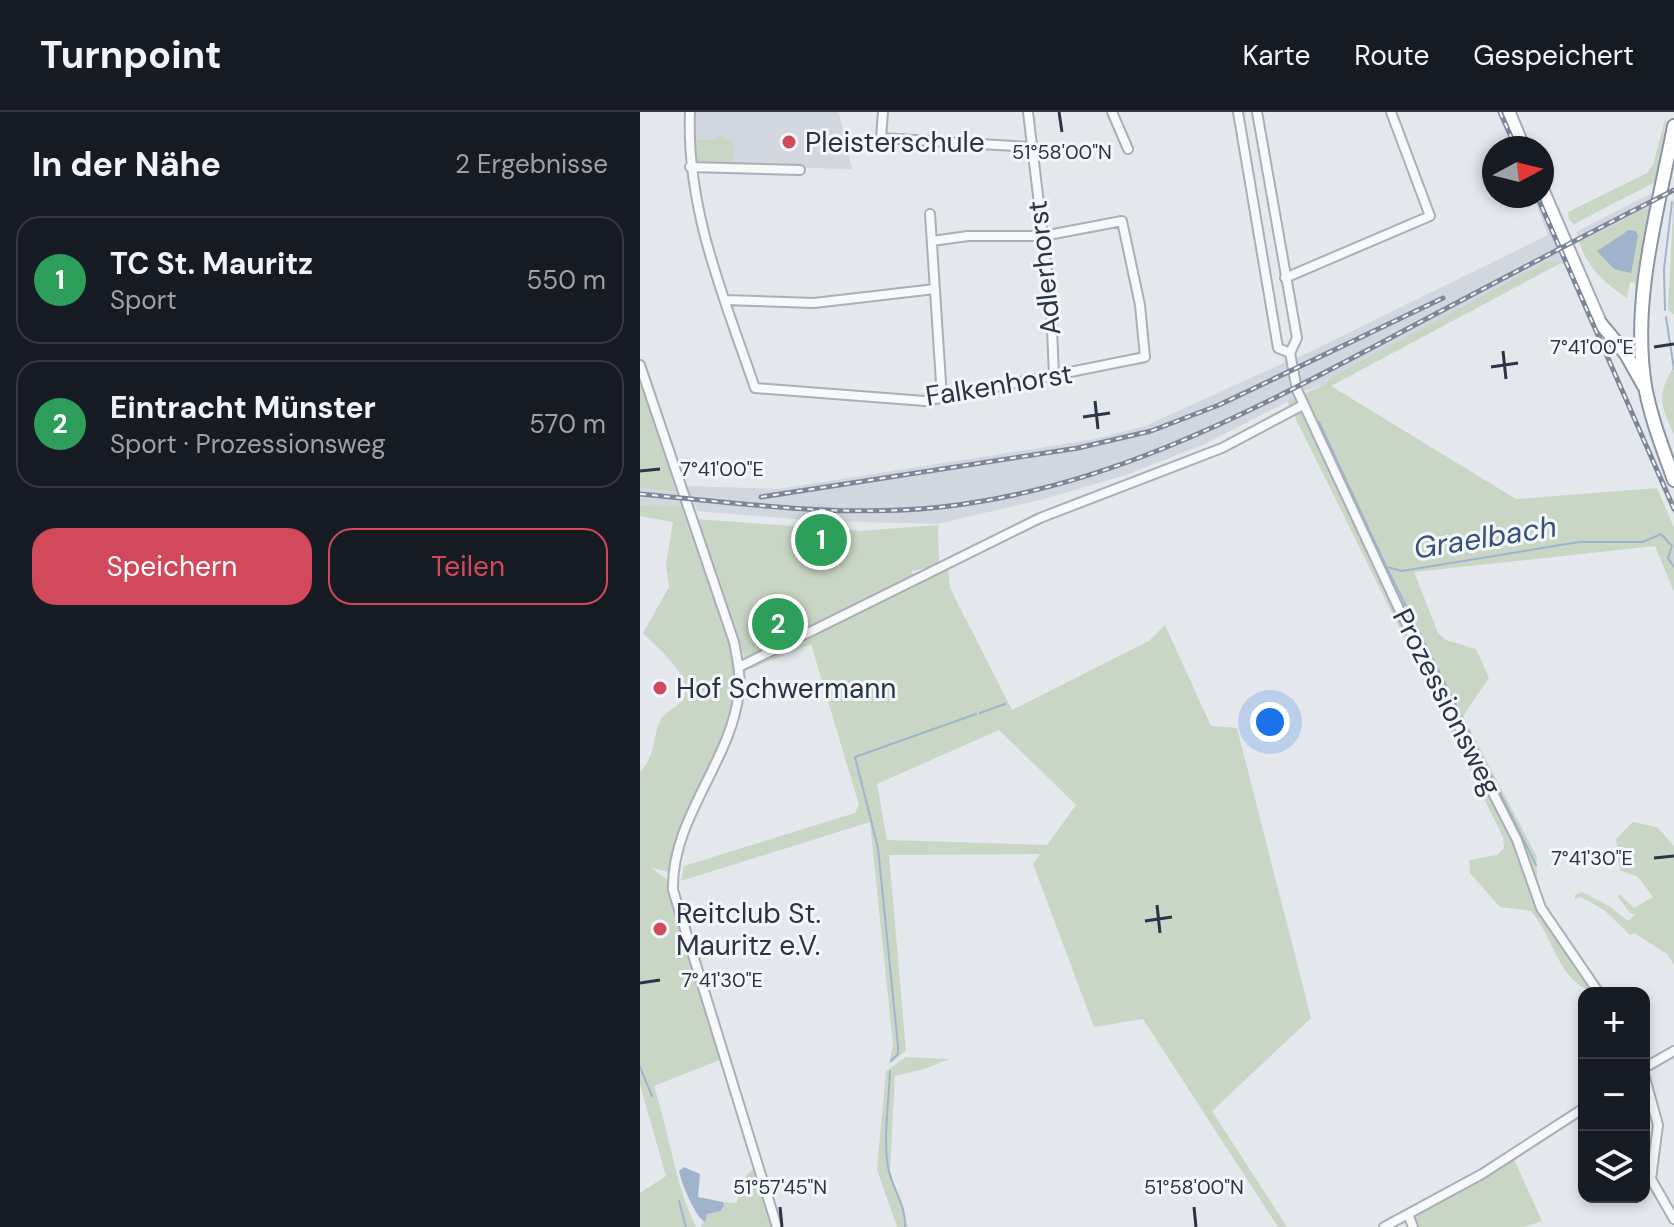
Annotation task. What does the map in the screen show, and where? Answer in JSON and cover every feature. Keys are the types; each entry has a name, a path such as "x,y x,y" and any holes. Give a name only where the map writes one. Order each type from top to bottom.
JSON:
{"highway":[{"path":"1674,126 1641,316 1646,388 1674,480"},
{"path":"1601,324 1626,354 1646,388"}],"main road":[{"path":"1509,112 1519,136"},
{"path":"1551,208 1601,324"}],"street":[{"path":"690,112 690,167 704,238 725,300 814,303 935,289"},
{"path":"883,112 881,138 1030,147"},
{"name":"Adlerhorst","path":"1028,112 1043,236 1054,377"},
{"path":"1112,112 1128,149"},
{"name":"Prozessionsweg","path":"1238,112 1278,348 1290,353"},
{"name":"Prozessionsweg","path":"1257,112 1297,338 1290,353 1297,390 1366,534 1387,586 1517,840 1541,908 1595,987"},
{"path":"1285,278 1430,216 1391,112"},
{"path":"690,167 800,170"},
{"path":"930,214 942,398"},
{"name":"Falkenhorst","path":"725,300 755,388 925,401 1145,357 1140,305 1122,221 1043,236"},
{"path":"932,241 968,236 1043,236"},
{"path":"640,365 734,642 739,667 739,691 733,718 681,839 673,890 777,1227"},
{"path":"739,667 1040,518 1222,448 1303,405"},
{"path":"1650,1063 1674,1051"},
{"path":"1650,1089 1658,1125 1651,1179 1674,1219"},
{"path":"1384,1227 1482,1174 1578,1112"},
{"path":"1408,1214 1413,1227"}],"shaded area":[{"name":"Pleisterschule","path":"695,112 839,112 852,169 733,166 716,140 694,139"},
{"path":"1652,193 1651,206 1580,241 1576,232"},
{"path":"1538,208 1545,208 1674,503 1674,515 1566,266 1561,263 1549,260 1326,384 1301,392 1295,359 1548,235"},
{"path":"1288,361 1294,398 1205,444 1126,475 1044,499 937,524 818,521 698,511 686,486 778,489 1090,440 1145,426"},
{"path":"640,488 678,492 685,506 640,505"}],"green space":[{"path":"1667,112 1657,181 1574,224 1569,220 1568,212 1647,173 1653,165"},
{"path":"718,134 734,143 733,166 699,163 695,159 694,139 715,140"},
{"path":"1674,193 1674,314 1673,314 1668,309"},
{"path":"1651,206 1635,302 1635,283 1630,282 1627,298 1604,281 1592,267 1579,242"},
{"path":"1549,260 1561,263 1331,386 1516,499 1657,488 1674,528 1674,592 1655,546 1414,572 1438,633 1446,640 1476,649 1489,678 1463,716 1537,857 1537,877 1548,913 1601,987 1578,984 1561,963 1531,911 1500,907 1470,873 1469,860 1497,855 1504,848 1503,837 1287,401 1326,384 1330,378"},
{"path":"1673,368 1674,435 1662,401 1664,386"},
{"path":"640,380 678,492 640,488"},
{"path":"640,505 685,506 737,667 736,690 724,733 685,815 668,872 650,867 668,880 673,908 690,951 722,1059 654,1086 683,1193 696,1227 640,1227 640,1193 666,1176 640,1085 640,771 651,755 660,721 683,699 686,691 673,663 643,633 669,587 666,563 673,522 640,516"},
{"path":"696,519 860,531 938,525 939,566 912,571 913,579 746,662"},
{"path":"948,568 950,588 1012,710 1149,641 1165,625 1211,726 1237,728 1311,1018 1212,1111 1287,1227 1278,1227 1143,1019 1094,1027 1033,864 1040,854 889,855 906,1051 889,1064 893,1045 870,822 681,881 684,866 855,813 859,805 811,644 750,669 748,665","holes":["999,730 1076,805 1047,845 887,840 877,784"]},
{"path":"1633,822 1657,827 1674,846 1674,965 1667,954 1634,933 1630,935 1604,910 1581,897 1575,899 1575,895 1582,892 1609,906 1628,921 1636,914 1630,913 1619,894 1634,908 1653,897 1638,877 1620,870 1616,839"},
{"path":"906,1057 949,1059 895,1076 890,1171 908,1227 897,1227 877,1170 886,1071"},
{"path":"1512,1155 1542,1221 1524,1227 1413,1227 1408,1214"},
{"path":"756,1166 771,1227 701,1227 707,1214 723,1209 723,1202 737,1203 742,1180"}],"water":[{"path":"1629,230 1636,231 1638,236 1631,273 1614,269 1597,251"},
{"path":"684,1167 700,1174 698,1197 723,1202 721,1211 707,1214 705,1222 693,1207 682,1183 679,1171"}],"waterway":[{"path":"1665,310 1664,269 1672,202"},
{"path":"1666,317 1674,369"},
{"path":"1319,422 1386,566 1536,865"},
{"name":"Graelbach","path":"1387,567 1402,571 1579,542 1643,542 1661,534 1672,546 1668,558 1674,567"},
{"path":"980,713 1005,704"},
{"path":"891,1061 898,1054 898,1046 878,848 855,757 976,714"},
{"path":"640,1067 652,1096"},
{"path":"890,1071 887,1156 905,1227"},
{"path":"679,1201 686,1227"}],"railway":[{"path":"1500,112 1511,136"},
{"path":"640,494 790,508 866,511 941,507 1000,498 1058,484 1168,446 1274,398 1674,190"},
{"path":"1542,208 1674,509"},
{"path":"761,497 1078,448 1151,431 1219,405 1443,298"}],"place":[{"name":"Pleisterschule","path":"789,142"},
{"name":"TC St. Mauritz","path":"821,540"},
{"name":"Eintracht Münster","path":"778,624"},
{"name":"Hof Schwermann","path":"660,688"},
{"name":"Reitclub St. Mauritz e.V.","path":"660,929"}]}
